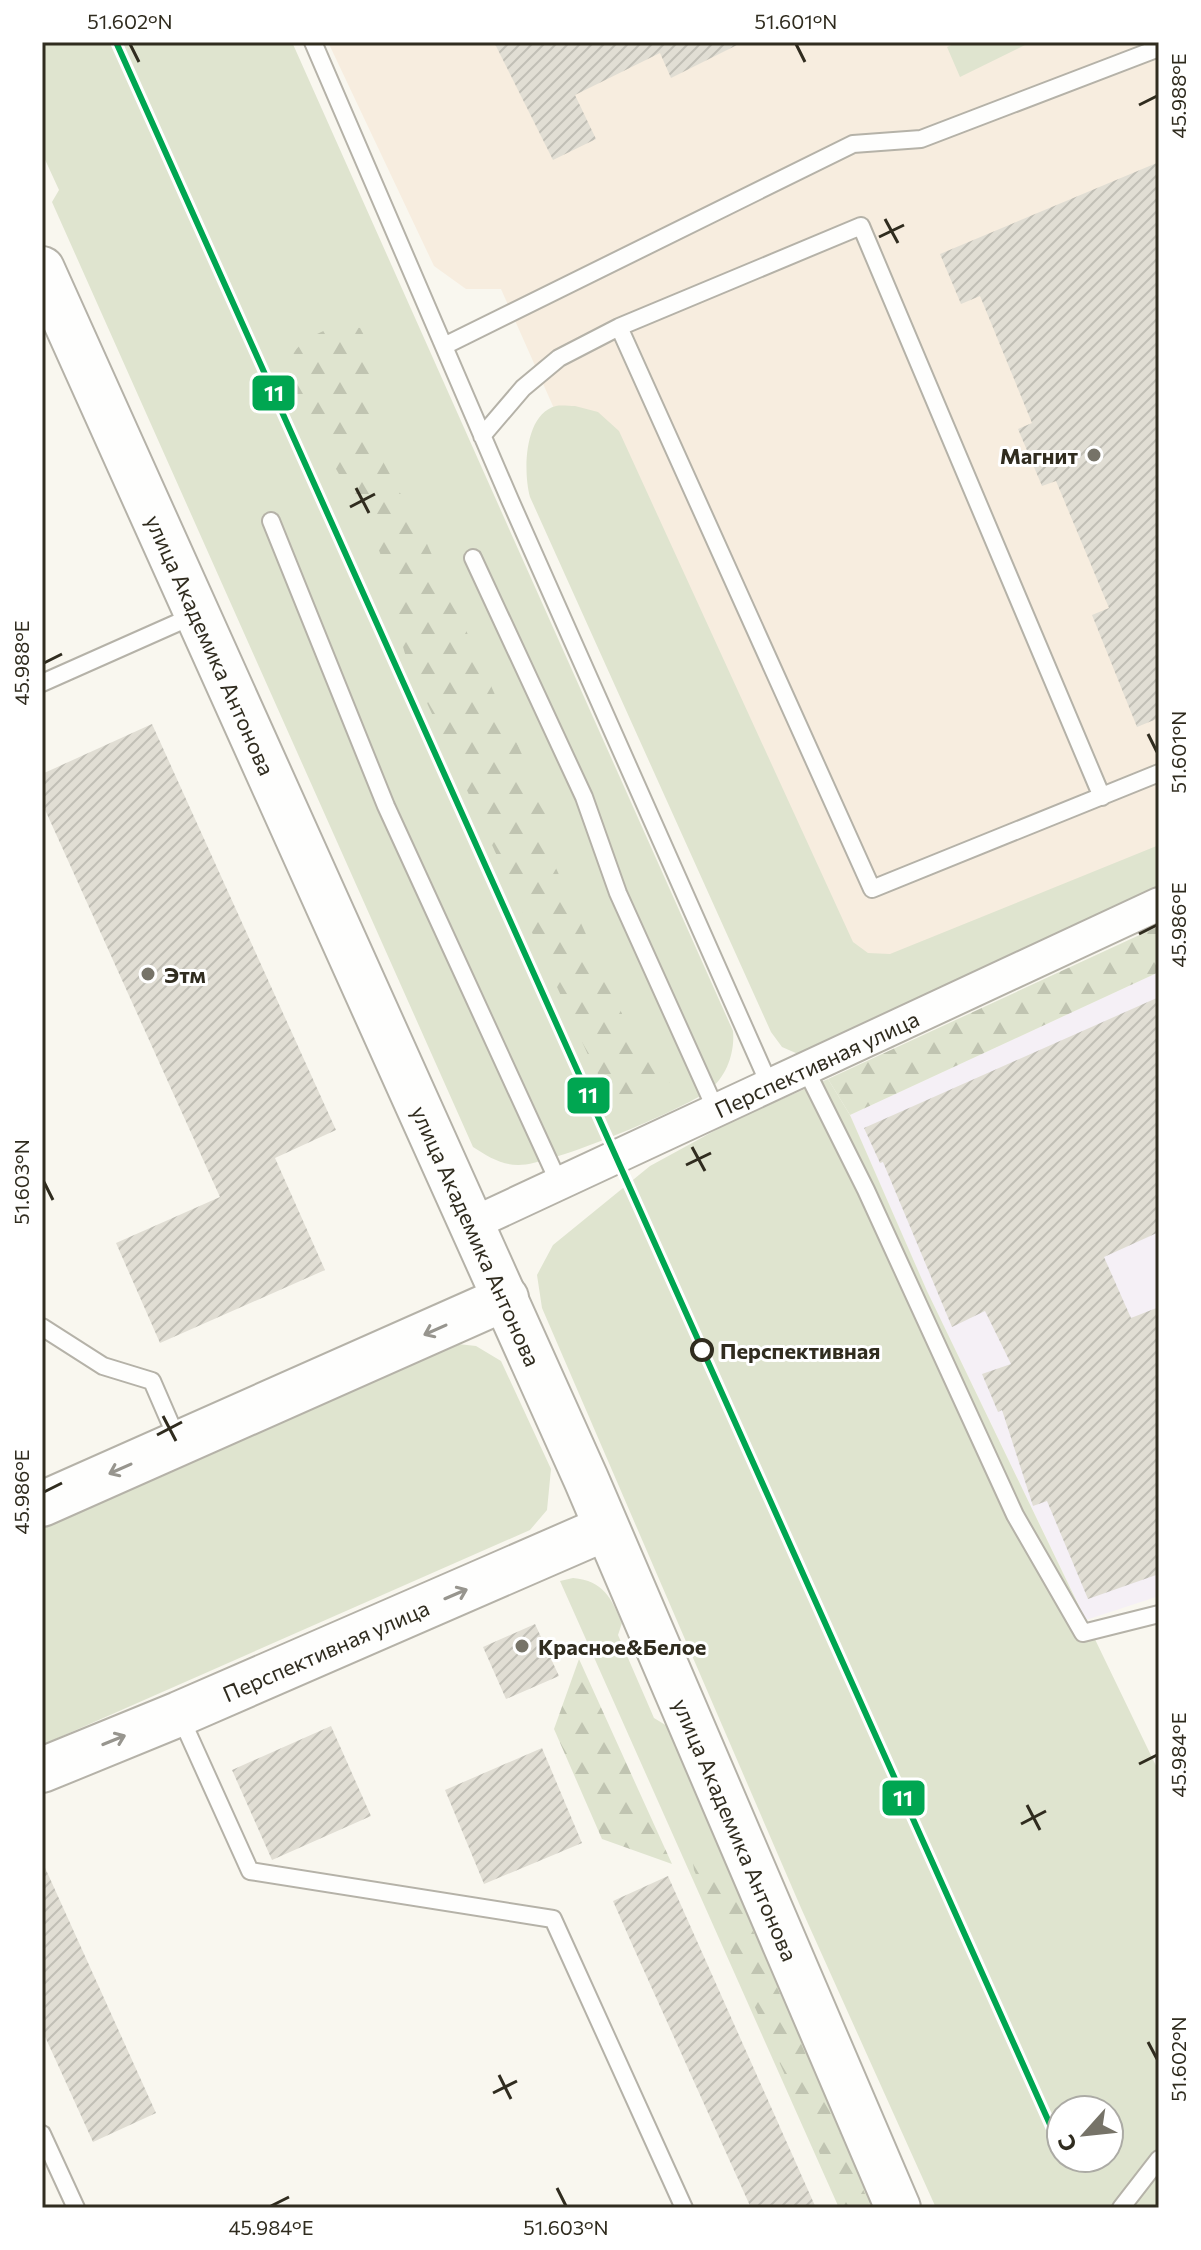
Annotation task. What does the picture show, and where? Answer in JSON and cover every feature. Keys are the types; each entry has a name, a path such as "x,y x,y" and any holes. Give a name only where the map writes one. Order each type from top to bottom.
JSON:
{"main road":[{"name":"улица Академика Антонова","path":"42,269 506,1298 898,2208"},
{"path":"42,1504 506,1298"},
{"name":"Перспективная улица","path":"42,1770 179,1714 606,1528"}],"street":[{"name":"Перспективная улица","path":"472,1224 1159,904"}],"lane":[{"path":"313,42 482,436 770,1086"},
{"path":"444,346 853,144 921,139 1159,48"},
{"path":"482,436 523,388 559,358 619,327 861,226 1102,797"},
{"path":"619,327 872,889 1159,773"},
{"path":"271,521 386,806 559,1183"},
{"path":"473,558 584,797 618,893 716,1110"},
{"path":"42,683 196,615"},
{"path":"806,1070 866,1190 1015,1515 1083,1633 1159,1614"},
{"path":"42,1327 103,1366 152,1381 179,1443"},
{"path":"179,1714 250,1871 553,1919 684,2208"},
{"path":"42,2134 76,2208"},
{"path":"1121,2208 1159,2159"}],"shaded area":[{"path":"328,42 1159,42 1159,866 825,1019 501,289 466,289 434,266"},
{"path":"1159,972 1159,1596 1086,1620 927,1291 850,1115"}],"green space":[{"path":"42,42 292,42 733,1031 733,1047 720,1079 694,1100 615,1136 534,1163 506,1163 473,1147 52,202 59,190 42,153"},
{"path":"958,42 1031,42 960,77 947,47"},
{"path":"339,325 360,328 372,350 369,416 380,456 423,535 547,810 541,835 638,1049 659,1060 670,1082 646,1097 628,1100 621,1097 595,1070 406,657 393,613 392,583 370,528 290,389 290,363 299,346"},
{"path":"556,406 575,406 598,412 619,431 853,942 868,953 890,954 1159,845 1159,896 805,1057 782,1047 771,1032 530,497 528,445 537,420 545,411"},
{"path":"1159,926 1159,972 850,1115 828,1079"},
{"path":"828,1079 850,1115 927,1291 1159,1772 1159,2208 936,2208 801,1908 542,1308 537,1275 553,1245 650,1166 736,1119"},
{"path":"449,1343 476,1346 501,1361 551,1469 547,1510 530,1530 42,1745 42,1518"},
{"path":"573,1578 599,1587 618,1614 622,1623 618,1635 654,1718 672,1729 877,2208 839,2208 560,1581"},
{"path":"579,1659 672,1864 602,1839 554,1729"},
{"path":"701,1855 718,1858 725,1865 871,2208 844,2208 694,1870 693,1863"}],"building":[{"path":"494,42 743,42 671,78 660,53 575,95 596,139 553,160"},
{"name":"Магнит","path":"1159,162 1159,718 1137,727 1092,615 1109,608 1056,481 1042,486 1018,429 1032,423 980,296 961,304 940,254"},
{"path":"152,724 336,1130 275,1158 325,1270 160,1343 116,1243 220,1197 42,803 42,774"},
{"path":"1159,997 1159,1232 1104,1257 1131,1318 1159,1307 1159,1574 1088,1599 1047,1501 1033,1506 1002,1410 998,1412 982,1374 1011,1364 985,1311 952,1327 883,1162 880,1163 864,1128"},
{"path":"535,1624 559,1676 506,1699 483,1647"},
{"path":"331,1726 371,1816 272,1860 232,1770"},
{"path":"542,1748 582,1843 484,1884 445,1790"},
{"path":"42,1861 156,2113 93,2142 42,2030"},
{"path":"668,1876 816,2208 751,2208 631,1942 613,1901"}],"transit line":[{"name":"11","path":"116,42 1045,2113"}],"place":[{"name":"Магнит","path":"1094,455"},
{"name":"Этм","path":"148,974"},
{"name":"Перспективная","path":"702,1350"},
{"name":"Красное&Белое","path":"522,1646"}]}
